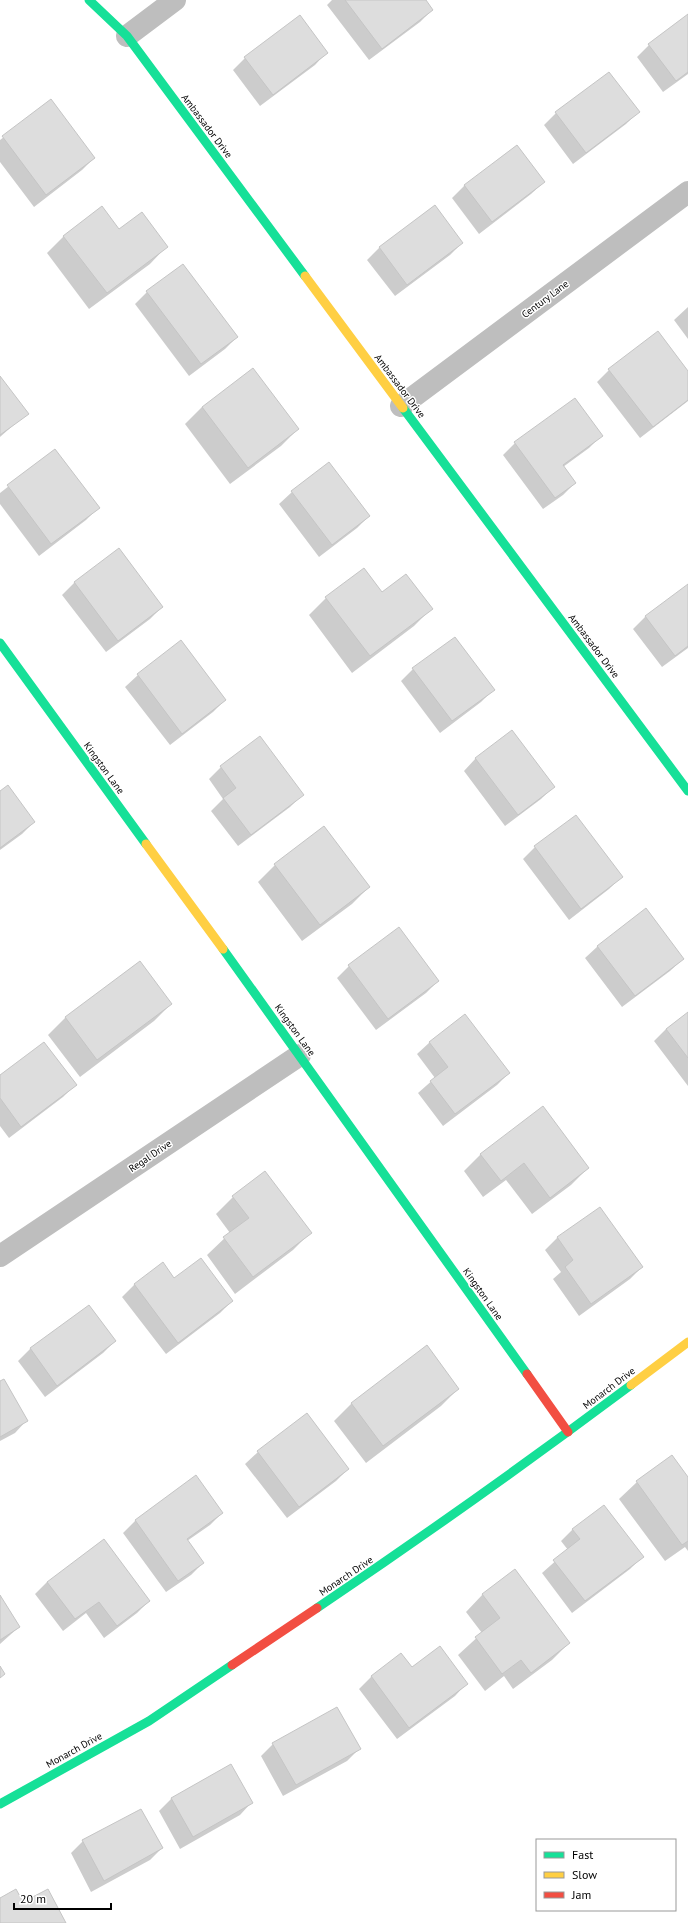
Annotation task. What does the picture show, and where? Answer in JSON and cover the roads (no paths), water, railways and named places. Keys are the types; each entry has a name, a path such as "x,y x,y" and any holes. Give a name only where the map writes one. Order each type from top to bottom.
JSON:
{"street":[{"name":"Ambassador Drive","path":"89,0 127,36 401,406 685,781"},
{"path":"127,36 175,0"},
{"name":"Century Lane","path":"401,406 688,192"},
{"name":"Kingston Lane","path":"3,655 300,1055 568,1432"},
{"name":"Regal Drive","path":"0,1256 300,1055"},
{"name":"Monarch Drive","path":"0,1804 149,1721 382,1564 568,1432 688,1342"}]}
